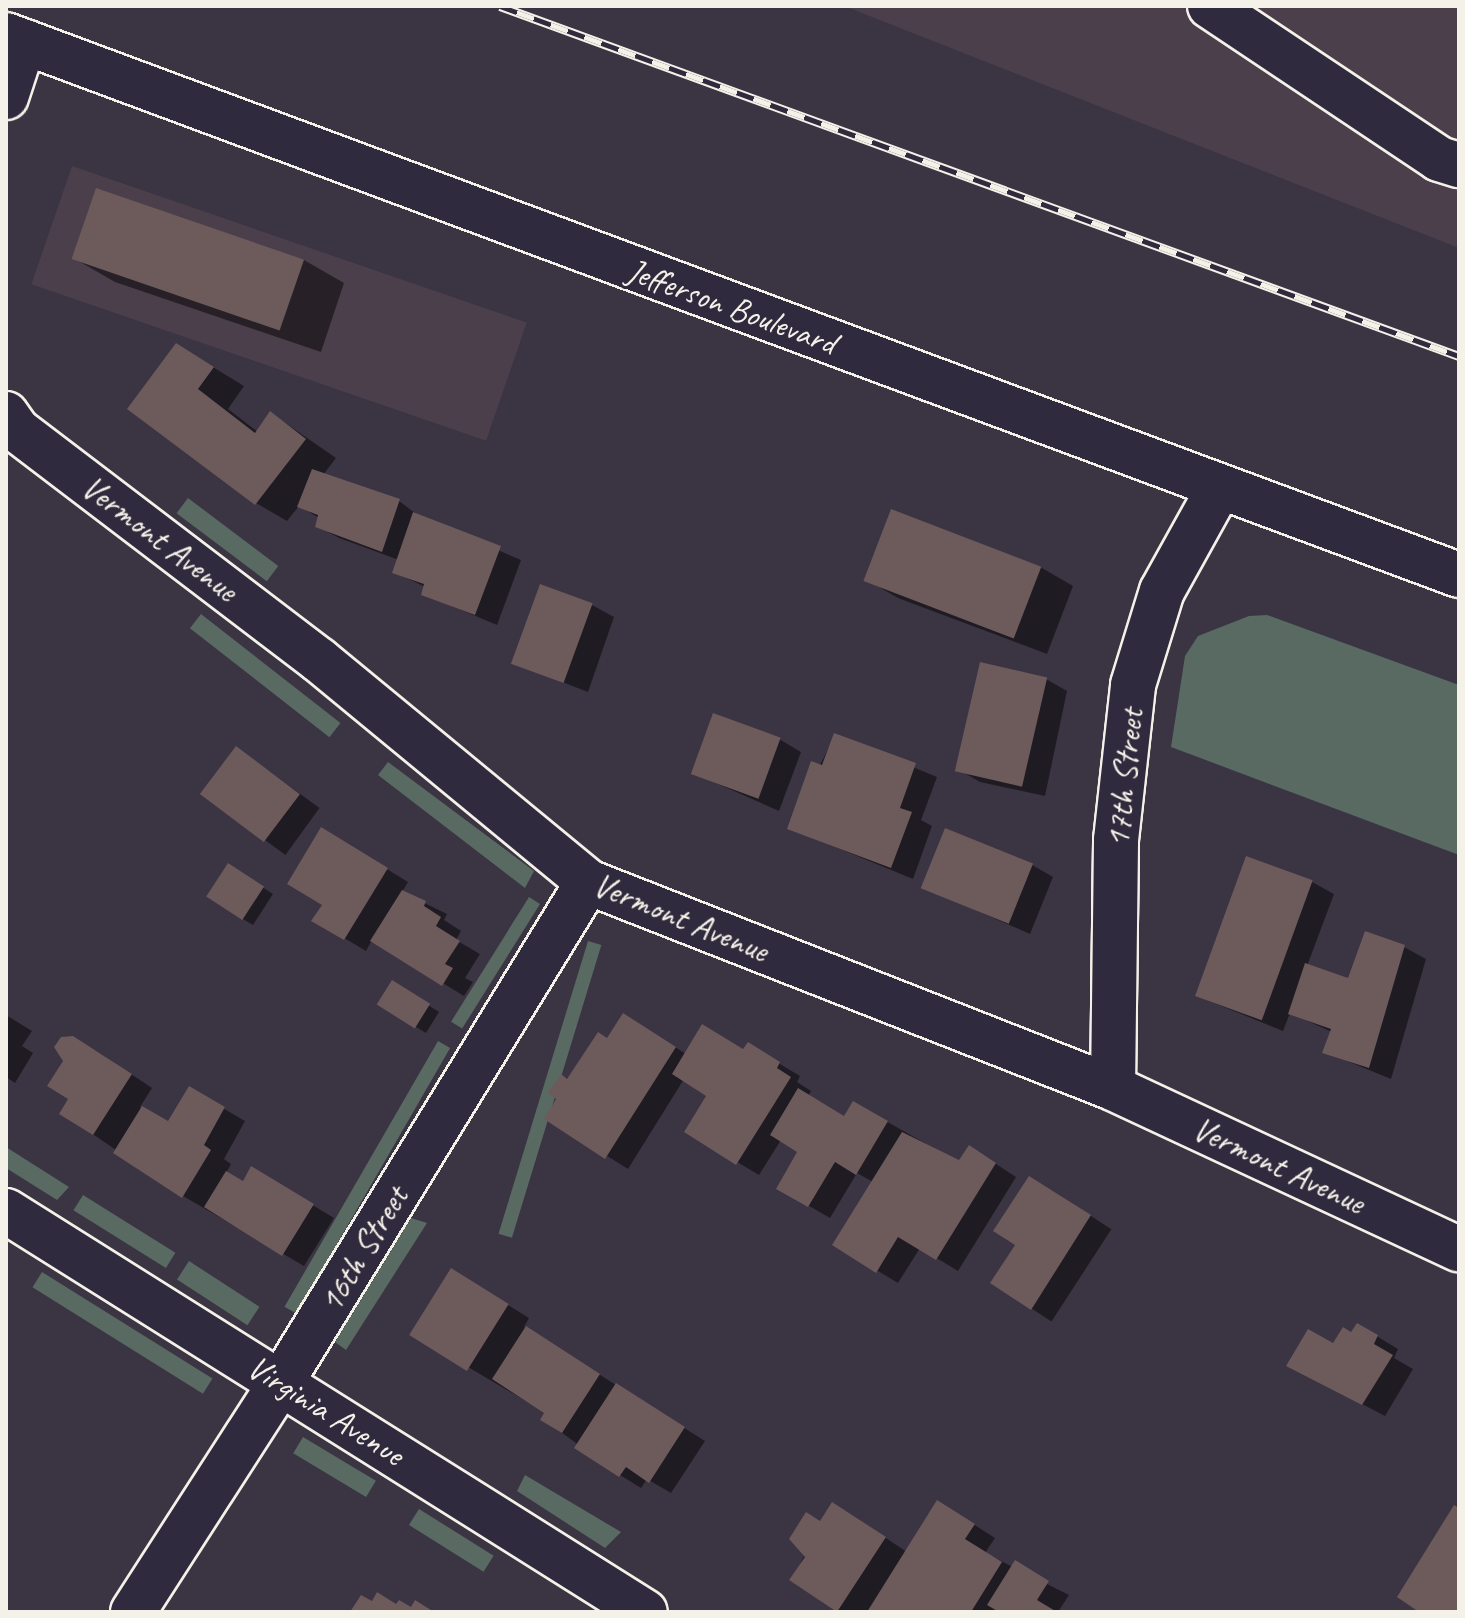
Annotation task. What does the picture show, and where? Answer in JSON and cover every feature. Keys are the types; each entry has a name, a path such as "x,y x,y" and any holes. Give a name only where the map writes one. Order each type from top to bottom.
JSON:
{"street":[{"path":"1210,6 1439,159 1459,165"},
{"path":"6,97 15,39"},
{"name":"Jefferson Boulevard","path":"15,39 1459,575"},
{"name":"Vermont Avenue","path":"6,414 17,430 319,660 588,882 1113,1088 1459,1249"},
{"name":"17th Street","path":"1113,1088 1116,840 1133,685 1162,591 1219,488"},
{"name":"16th Street","path":"133,1612 282,1381 588,882"},
{"name":"Virginia Avenue","path":"6,1211 282,1381 645,1612"}],"shaded area":[{"path":"844,6 1459,6 1459,248"},
{"path":"72,166 527,323 486,441 31,284"}],"green space":[{"path":"188,498 278,566 267,581 177,513"},
{"path":"201,614 340,723 329,737 190,628"},
{"path":"1267,615 1459,685 1459,855 1171,747 1185,656 1198,636 1249,616"},
{"path":"388,762 534,871 525,888 378,775"},
{"path":"529,897 540,904 462,1029 451,1022"},
{"path":"588,941 601,945 512,1238 499,1234"},
{"path":"438,1041 450,1048 297,1314 284,1307"},
{"path":"6,1147 69,1187 57,1200 6,1168"},
{"path":"83,1195 175,1253 166,1268 73,1210"},
{"path":"411,1218 427,1223 346,1350 335,1342"},
{"path":"189,1261 259,1307 247,1325 177,1279"},
{"path":"42,1272 212,1379 203,1394 32,1287"},
{"path":"303,1437 376,1481 366,1497 293,1453"},
{"path":"525,1475 621,1532 605,1548 517,1491"},
{"path":"419,1509 494,1556 484,1572 409,1525"}],"building":[{"path":"96,188 304,260 280,331 72,259"},
{"path":"176,343 214,367 198,389 255,433 270,411 306,439 255,505 127,409"},
{"path":"312,469 400,499 382,552 315,527 318,515 297,507"},
{"path":"891,509 1041,567 1014,639 863,581"},
{"path":"413,512 501,546 475,615 421,595 424,584 392,573"},
{"path":"540,584 593,603 564,683 511,664"},
{"path":"980,662 1047,678 1022,787 955,771"},
{"path":"713,713 781,738 758,799 691,774"},
{"path":"834,733 916,763 900,808 912,812 891,868 787,829 811,761 822,765"},
{"path":"236,746 300,794 264,842 200,794"},
{"path":"321,827 388,868 344,940 311,921 322,905 287,884"},
{"path":"945,828 1033,864 1009,924 921,888"},
{"path":"1246,856 1313,880 1262,1020 1195,996"},
{"path":"228,863 264,886 242,920 206,897"},
{"path":"402,890 426,901 424,906 441,917 436,926 460,941 445,964 453,968 442,986 370,941"},
{"path":"1365,931 1405,945 1369,1068 1322,1053 1331,1029 1288,1014 1305,963 1348,978"},
{"path":"392,980 430,1004 415,1028 377,1005"},
{"path":"623,1013 676,1047 605,1159 544,1119 556,1099 548,1093 561,1074 567,1079 598,1032 607,1038"},
{"path":"702,1024 743,1049 748,1042 780,1062 777,1068 791,1077 736,1165 684,1132 706,1096 672,1074"},
{"path":"73,1036 132,1074 93,1135 59,1114 68,1099 47,1086 63,1061 54,1047 61,1037"},
{"path":"189,1086 225,1107 204,1145 211,1150 182,1198 113,1153 142,1106 168,1121"},
{"path":"798,1088 844,1116 853,1101 888,1121 856,1175 835,1162 808,1207 776,1189 797,1152 770,1135"},
{"path":"902,1132 959,1160 969,1145 996,1163 936,1260 898,1237 876,1273 832,1245"},
{"path":"251,1166 314,1204 282,1256 204,1207 226,1171 243,1181"},
{"path":"1029,1176 1091,1215 1031,1310 990,1283 1015,1245 993,1231"},
{"path":"451,1268 509,1304 467,1371 409,1335"},
{"path":"1357,1323 1378,1335 1374,1344 1393,1355 1362,1405 1286,1366 1308,1329 1333,1343 1343,1327 1351,1332"},
{"path":"526,1326 600,1374 562,1433 540,1420 544,1413 492,1379"},
{"path":"616,1383 685,1427 649,1483 626,1467 619,1477 574,1448"},
{"path":"937,1500 975,1524 965,1539 1002,1562 971,1612 867,1612"},
{"path":"832,1502 886,1537 837,1612 789,1580 805,1557 789,1539 806,1512 820,1521"},
{"path":"1454,1505 1459,1508 1459,1612 1419,1612 1397,1597"},
{"path":"1015,1560 1049,1581 1037,1600 1057,1612 999,1612 987,1605"},
{"path":"377,1592 396,1604 399,1600 411,1607 415,1600 434,1612 350,1612 361,1595 372,1601"}],"railway":[{"path":"500,6 1459,356"}]}
